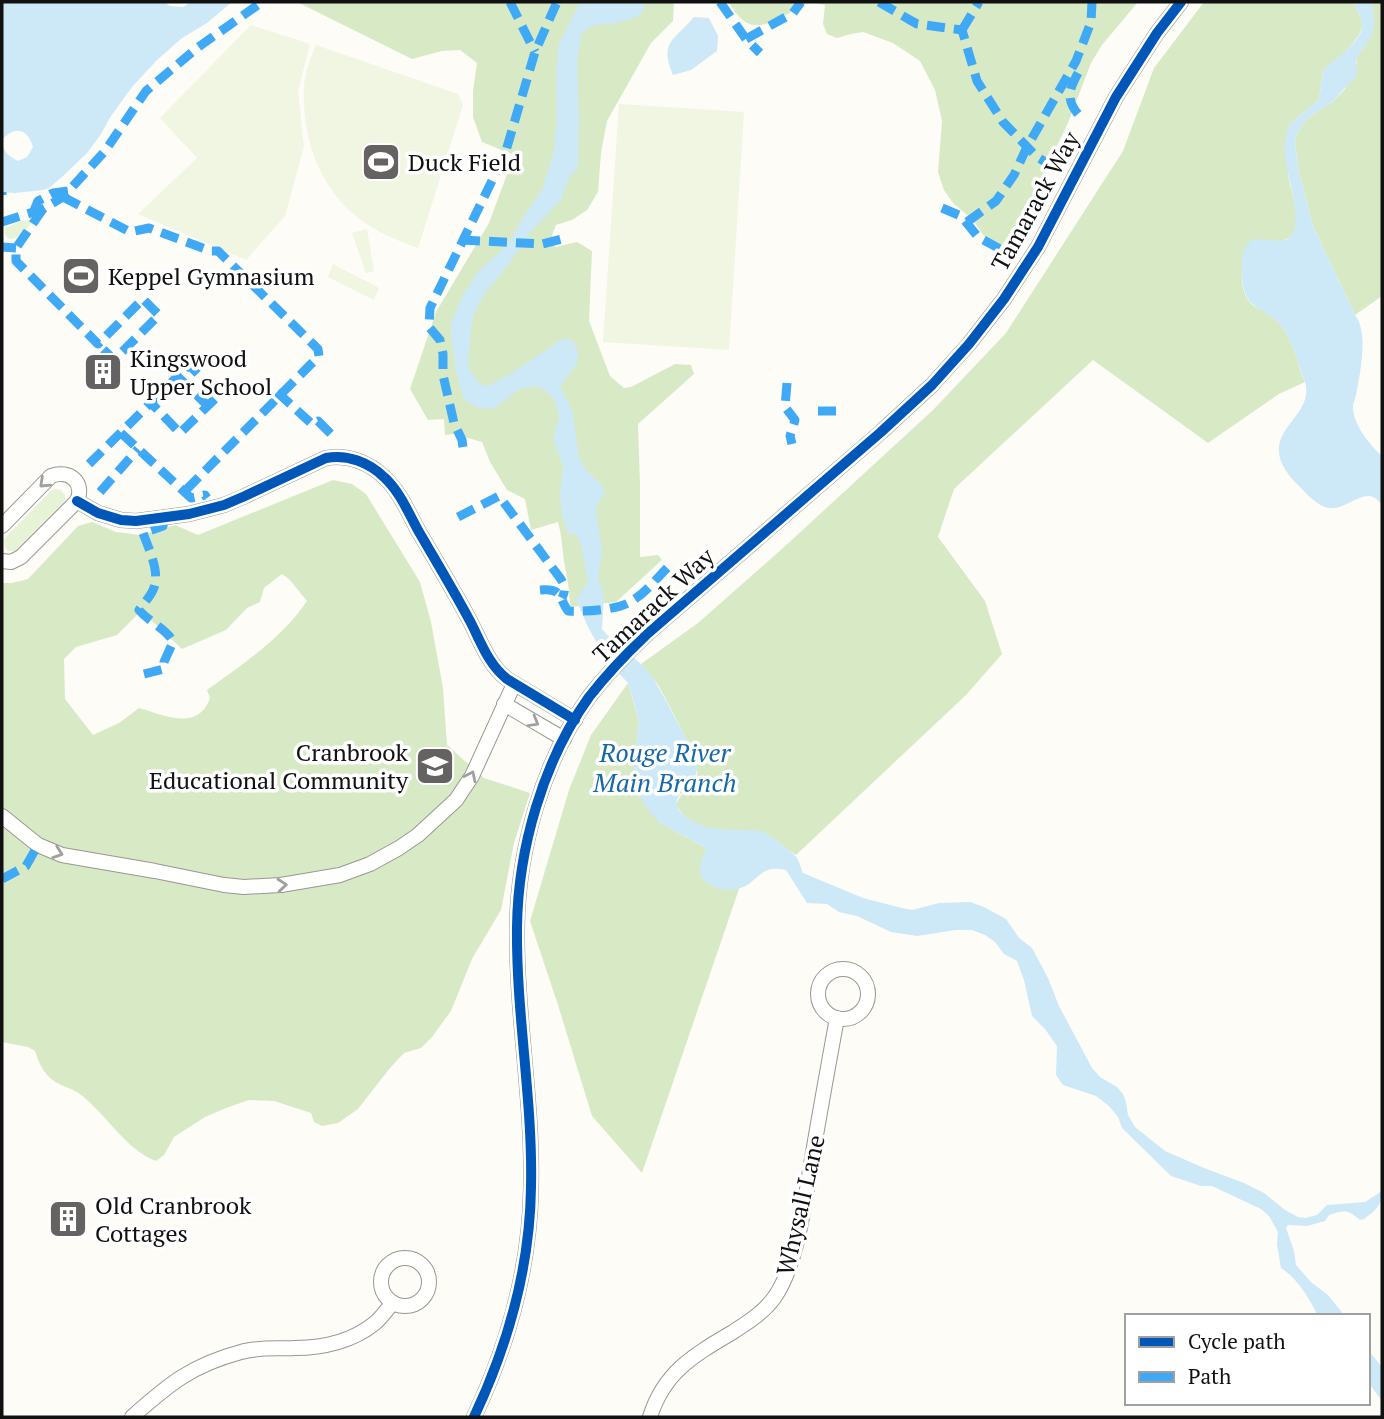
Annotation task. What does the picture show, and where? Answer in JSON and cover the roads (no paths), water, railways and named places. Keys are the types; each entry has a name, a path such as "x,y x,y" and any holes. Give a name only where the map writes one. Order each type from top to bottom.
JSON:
{"street":[{"name":"Tamarack Way","path":"474,1417 493,1376 509,1329 527,1248 531,1185 517,907 522,866 533,816 564,739 600,683 646,635 905,410 932,385 968,344 1004,299 1038,247 1116,97 1151,41 1181,2"},
{"path":"77,501 98,513 136,522 224,505 326,458 340,456 363,463 377,471 395,490 466,613 489,661 501,675 514,684 575,720"},
{"path":"2,526 49,477 61,473 76,480 80,491 77,501 21,557 11,562 2,561"},
{"path":"2,816 38,845 79,859 233,886 281,885 328,878 360,869 390,854 418,835 450,807 467,785 514,684"},
{"path":"504,704 564,739"},
{"name":"Whysall Lane","path":"650,1417 662,1390 684,1362 762,1312 782,1286 795,1246 803,1208 837,1018"},
{"path":"132,1417 175,1380 207,1363 244,1351 313,1347 341,1341 376,1322 393,1303"}],"water":[{"path":"2,2 164,2 170,6 183,7 191,2 232,2 207,23 182,38 157,60 132,87 88,152 62,177 49,188 15,193 2,192 2,143 7,154 18,161 27,157 33,147 28,136 20,131 12,132 2,140"},
{"name":"Rouge River Main Branch","path":"580,2 645,2 643,11 635,18 594,25 581,36 577,63 578,166 567,182 561,200 528,235 477,307 472,321 468,361 470,371 478,382 485,386 512,373 562,339 570,339 575,346 578,353 576,364 560,387 572,409 579,457 587,471 605,491 597,505 596,514 602,549 598,579 604,595 602,629 653,678 694,754 696,773 677,800 679,810 694,822 707,827 763,832 795,856 803,873 863,898 912,910 939,903 970,902 1006,919 1019,938 1032,948 1092,1068 1123,1094 1128,1115 1135,1127 1165,1151 1244,1183 1264,1193 1298,1217 1317,1215 1327,1205 1365,1202 1382,1191 1377,1208 1364,1219 1360,1220 1349,1212 1342,1211 1329,1215 1325,1221 1307,1226 1288,1225 1286,1228 1296,1265 1311,1282 1328,1295 1343,1314 1317,1314 1298,1283 1281,1268 1278,1232 1269,1216 1261,1209 1212,1186 1201,1186 1171,1176 1122,1128 1118,1117 1109,1106 1096,1096 1063,1085 1056,1075 1057,1046 1032,1016 1017,961 1004,954 995,942 972,930 917,936 891,932 857,916 839,912 827,904 807,903 786,870 765,871 741,888 725,890 713,886 700,872 706,848 659,822 648,810 637,791 634,766 639,723 628,683 606,660 576,599 588,582 581,545 576,534 568,534 562,513 560,495 563,466 553,439 559,418 555,400 545,390 535,386 519,389 494,409 478,408 463,396 451,337 451,323 462,297 477,273 508,244 543,188 554,150 558,46"},
{"path":"1353,2 1371,2 1374,18 1372,32 1356,58 1356,76 1331,103 1304,122 1295,142 1298,168 1313,226 1362,332 1361,365 1353,412 1367,440 1382,456 1382,505 1370,496 1332,508 1321,505 1310,497 1283,465 1279,451 1281,438 1303,405 1306,393 1304,379 1284,330 1246,296 1242,260 1246,246 1251,242 1261,239 1285,240 1295,229 1294,204 1285,151 1287,133 1290,124 1319,100 1323,71 1359,36 1362,23"},
{"path":"694,17 709,18 718,36 717,51 691,70 673,75 668,48"},
{"path":"1370,1352 1382,1367 1382,1401 1370,1385"}],"place":[{"name":"Duck Field","path":"381,162"},
{"name":"Keppel Gymnasium","path":"81,276"},
{"name":"Kingswood Upper School","path":"103,372"},
{"name":"Cranbrook Educational Community","path":"435,766"},
{"name":"Old Cranbrook Cottages","path":"68,1219"}]}
